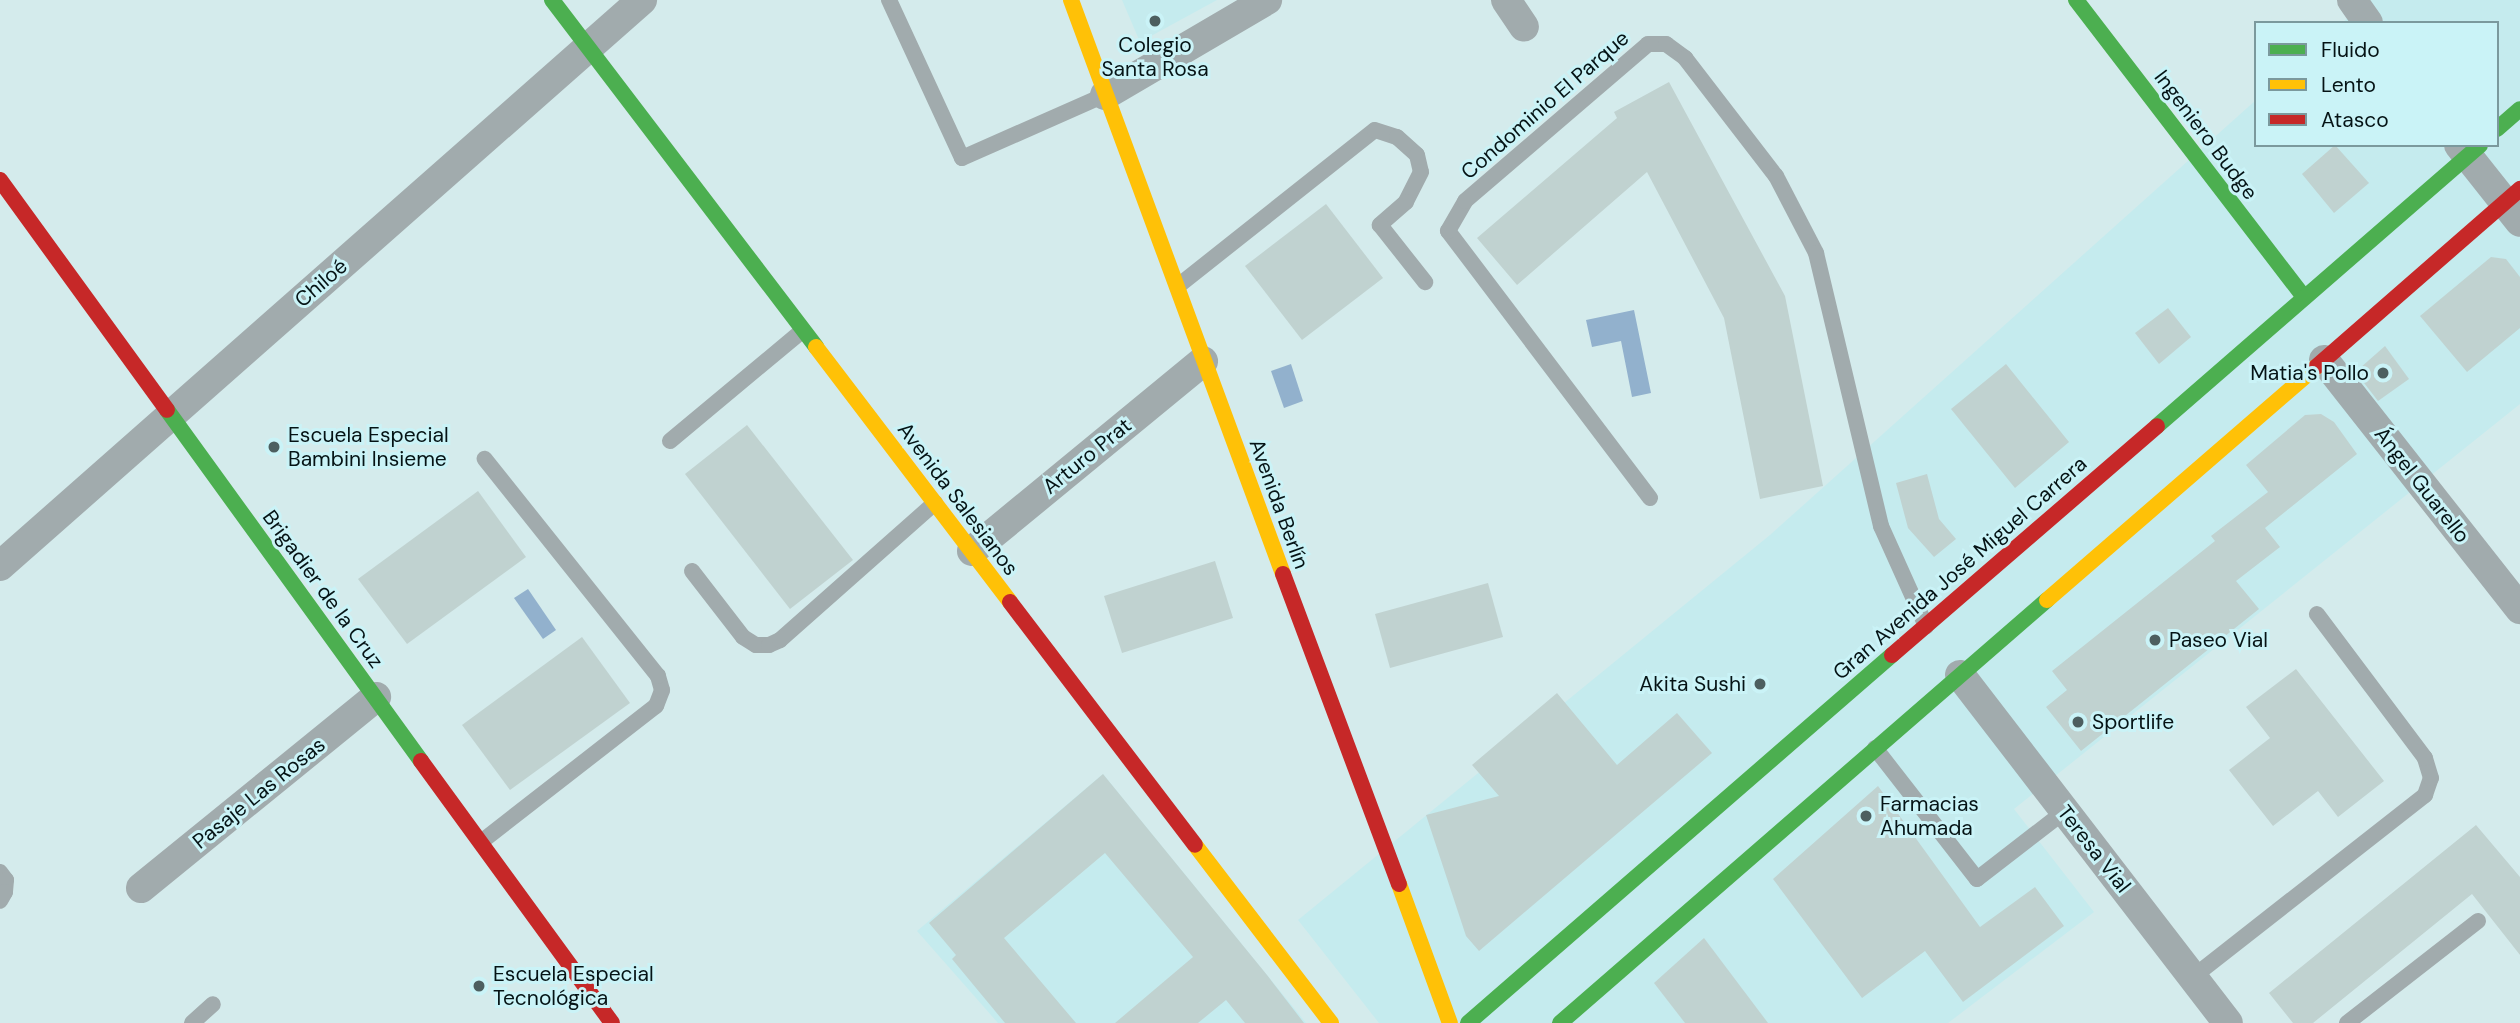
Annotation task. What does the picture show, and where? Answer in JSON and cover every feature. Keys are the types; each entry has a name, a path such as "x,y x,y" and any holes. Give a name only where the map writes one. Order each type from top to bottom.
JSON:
{"main road":[{"name":"Avenida Salesianos","path":"552,0 1331,1023"},
{"name":"Avenida Berlín","path":"1070,0 1450,1023"},
{"name":"Ingeniero Budge","path":"2076,0 2303,296"},
{"path":"2499,127 2520,109"},
{"name":"Gran Avenida José Miguel Carrera","path":"1468,1023 1956,601 2468,149"},
{"name":"Brigadier de la Cruz","path":"0,180 612,1023"},
{"path":"1560,1023 1875,748 1957,666 2515,204"},
{"path":"1952,628 1956,601"}],"street":[{"name":"Chiloé","path":"0,566 642,0"},
{"path":"1105,95 1267,0"},
{"path":"1506,0 1524,27"},
{"path":"2352,0 2367,21"},
{"path":"2468,149 2515,204"},
{"name":"Ángel Guarello","path":"2324,360 2520,609"},
{"name":"Arturo Prat","path":"972,551 1203,361"},
{"name":"Teresa Vial","path":"1957,666 2228,1023"},
{"name":"Pasaje Las Rosas","path":"141,888 376,698"}],"lane":[{"path":"889,0 962,158 1105,95"},
{"name":"Condominio El Parque","path":"1650,498 1448,231 1465,201 1648,44 1666,44 1685,58 1776,176 1816,253 1881,526 1926,626"},
{"path":"1176,288 1376,130 1397,137 1417,155 1421,172 1406,202 1380,225 1425,282"},
{"path":"670,441 803,330"},
{"path":"481,842 656,706 662,690 658,676 485,459"},
{"path":"692,570 743,636 756,645 769,645 780,639 935,503"},
{"path":"2193,977 2425,795 2431,778 2425,758 2318,614"},
{"path":"1875,748 1977,879 2064,810"},
{"path":"0,872 6,880 5,892 0,901"},
{"path":"2347,1023 2478,921"},
{"path":"192,1023 213,1004"}],"shaded area":[{"name":"Colegio Santa Rosa","path":"1122,0 1217,0 1140,42"},
{"path":"2367,0 2520,0 2520,404 2014,809 2094,912 1948,1023 1379,1023 1298,920 1770,535 2254,102 2254,147 2499,147 2499,21 2344,21"},
{"path":"1634,310 1651,393 1632,397 1621,341 1592,347 1586,320"},
{"path":"1291,364 1303,401 1284,408 1271,371"},
{"path":"528,589 556,630 543,639 514,598"},
{"path":"1103,774 1306,1023 998,1023 917,931"}],"building":[{"path":"1669,82 1785,296 1823,486 1760,499 1724,318 1647,172 1517,285 1477,238 1617,118 1614,112"},
{"path":"2333,147 2337,147 2369,183 2334,213 2302,174"},
{"path":"1326,204 1383,278 1302,340 1245,266"},
{"path":"2491,257 2506,259 2520,277 2520,328 2467,372 2420,316"},
{"path":"2168,308 2191,337 2159,364 2135,333"},
{"name":"Matia's Pollo","path":"2385,346 2409,379 2378,401 2361,379 2360,368"},
{"path":"2006,364 2069,442 2015,488 1951,409"},
{"name":"Paseo Vial","path":"2321,414 2334,422 2357,454 2265,528 2280,547 2236,581 2259,609 2081,751 2046,707 2067,690 2052,671 2215,541 2211,536 2268,492 2246,465 2305,415"},
{"path":"747,425 853,560 790,609 685,474"},
{"path":"1927,474 1939,519 1956,539 1934,557 1908,528 1896,483"},
{"path":"478,491 526,557 407,644 358,579"},
{"path":"1215,561 1233,618 1122,653 1104,596"},
{"path":"1488,583 1503,637 1390,668 1375,614"},
{"path":"582,637 630,703 510,790 462,725"},
{"path":"2296,669 2384,781 2338,817 2318,791 2273,826 2229,770 2270,738 2246,707"},
{"path":"1557,693 1617,765 1677,713 1712,753 1479,951 1466,936 1426,815 1499,796 1472,765"},
{"path":"1103,774 1304,1023 1245,1023 1226,1000 1198,1023 1115,1023 1193,957 1105,853 1004,938 1076,1023 1005,1023 952,959 956,955 929,923"},
{"path":"1878,786 1980,927 2035,887 2064,926 1963,1002 1925,951 1862,998 1773,879"},
{"path":"2476,825 2520,877 2520,955 2472,894 2313,1023 2293,1023 2269,993"},
{"path":"1704,938 1768,1023 1685,1023 1654,983"}],"traffic: fast":[{"path":"552,0 816,347"},
{"path":"2076,0 2303,296"},
{"path":"2499,127 2520,109"},
{"path":"2157,426 2478,147"},
{"path":"167,410 421,761"},
{"path":"1560,1023 2047,600"},
{"path":"1468,1023 1892,655"}],"traffic: slow":[{"path":"1071,0 1283,574"},
{"path":"816,347 1010,602"},
{"path":"2047,600 2316,367"},
{"path":"1195,845 1331,1023"},
{"path":"1399,884 1450,1023"}],"traffic: jam":[{"path":"0,180 167,410"},
{"path":"2316,367 2520,189"},
{"path":"1892,655 2157,426"},
{"path":"1283,574 1399,884"},
{"path":"1010,602 1195,845"},
{"path":"421,761 612,1023"}],"place":[{"name":"Colegio Santa Rosa","path":"1155,21"},
{"name":"Matia's Pollo","path":"2383,373"},
{"name":"Escuela Especial Bambini Insieme","path":"274,447"},
{"name":"Paseo Vial","path":"2155,640"},
{"name":"Akita Sushi","path":"1760,684"},
{"name":"Sportlife","path":"2078,722"},
{"name":"Farmacias Ahumada","path":"1866,816"},
{"name":"Escuela Especial Tecnológica","path":"479,986"}]}
